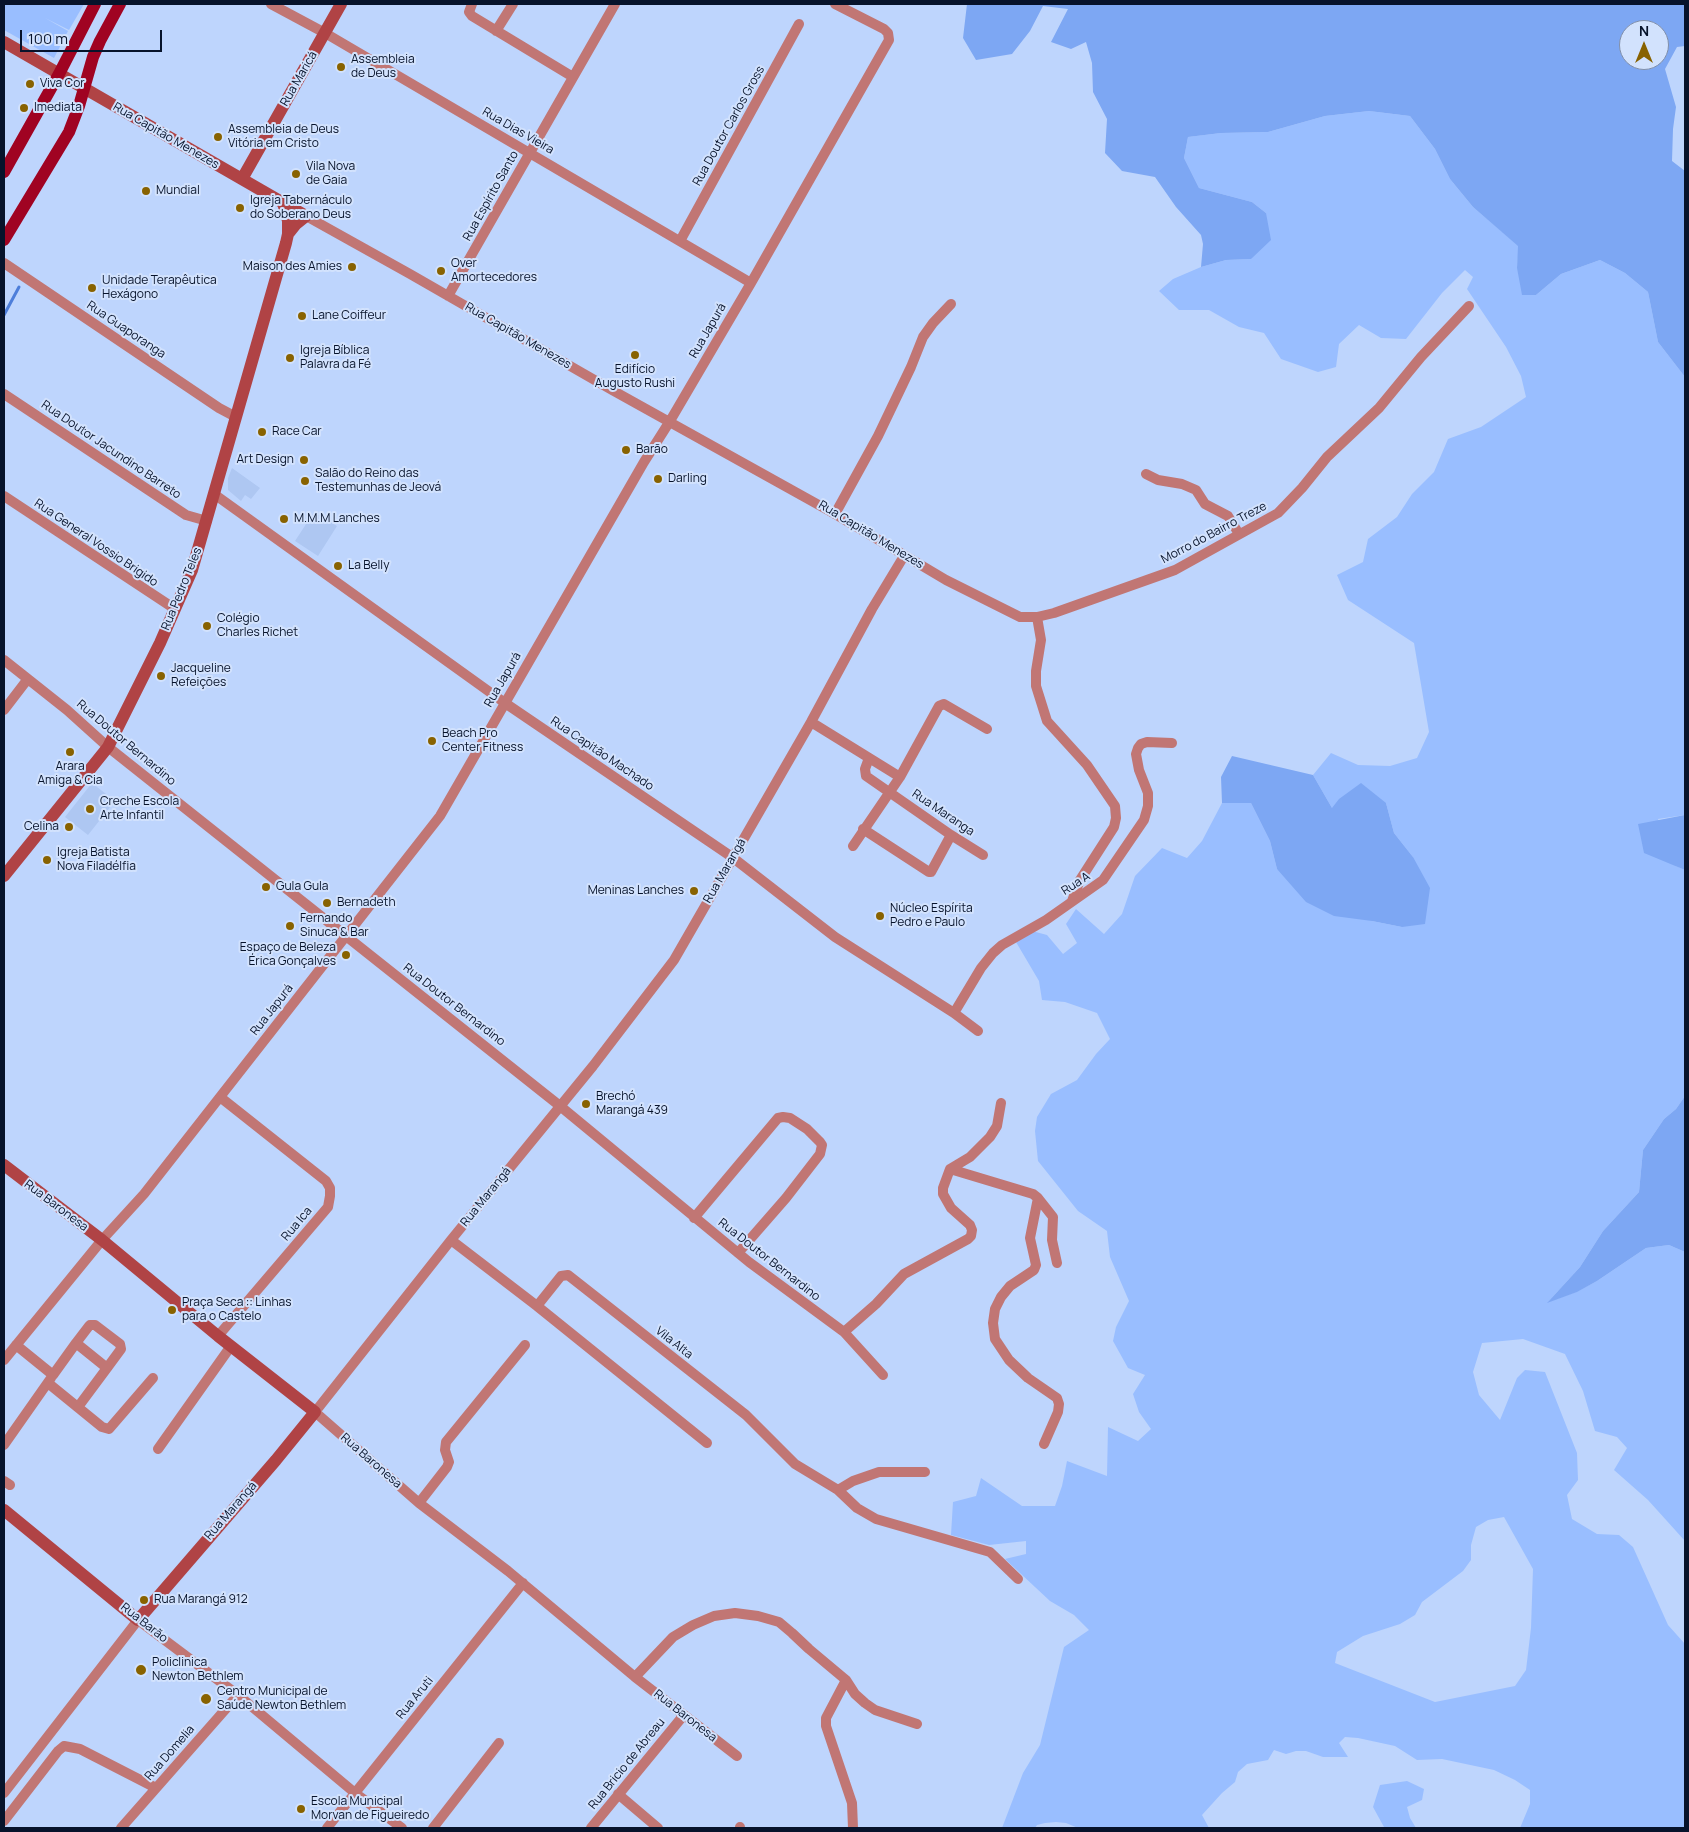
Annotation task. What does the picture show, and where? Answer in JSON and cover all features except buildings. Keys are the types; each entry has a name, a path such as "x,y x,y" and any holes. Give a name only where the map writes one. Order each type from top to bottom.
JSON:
{"main road":[{"path":"4,172 59,74 95,4"},
{"path":"4,240 64,139 75,116 100,41 120,4"}],"street":[{"name":"Rua Dias Vieira","path":"271,4 325,33 530,152 750,283"},
{"name":"Rua Maricá","path":"242,179 341,4"},
{"path":"472,4 469,12 472,16 573,77"},
{"path":"496,31 513,4"},
{"name":"Rua Espírito Santo","path":"448,296 614,4"},
{"name":"Rua Japurá","path":"4,1360 102,1240 144,1194 434,824 644,462 670,421 889,40 888,33 884,29 835,4"},
{"name":"Rua Doutor Carlos Gross","path":"680,241 799,24"},
{"name":"Rua Capitão Menezes","path":"4,42 283,203 836,514 946,580 1020,617 1037,617"},
{"name":"Rua Pedro Teles","path":"4,876 108,747 138,690 192,570 288,234 288,221 283,203"},
{"name":"Rua Pedro Teles","path":"288,234 306,216"},
{"name":"Rua Guaporanga","path":"4,263 219,408 236,417"},
{"path":"836,514 878,436 923,337 951,304"},
{"name":"Morro do Bairro Treze","path":"1037,617 1054,613 1175,570 1278,512 1290,501 1327,457 1379,408 1421,357 1469,306"},
{"name":"Rua Doutor Jacundino Barreto","path":"4,394 186,515 207,521"},
{"path":"1146,474 1152,478 1193,488 1205,504 1228,516 1239,534"},
{"name":"Rua Capitão Machado","path":"214,494 505,703 732,857 836,936 954,1013 978,1031"},
{"name":"Rua General Vossio Brigido","path":"4,496 175,609"},
{"name":"Rua Marangá","path":"4,1793 138,1620 276,1460 451,1240 593,1066 669,967 690,934 732,857 811,722 872,609 904,556"},
{"path":"1037,617 1041,640 1036,671 1036,686 1046,721 1087,764 1116,806 1114,827 1080,880 1072,901"},
{"name":"Rua Doutor Bernardino","path":"4,660 67,710 108,747 560,1106 738,1254 844,1332 883,1375"},
{"path":"4,710 27,680"},
{"path":"853,846 900,777 939,706 942,704 987,729"},
{"path":"811,722 900,777"},
{"name":"Rua A","path":"954,1013 981,968 1002,945 1046,920 1104,880 1144,820 1148,806 1148,793 1139,770 1136,754 1138,748 1141,744 1148,742 1172,743"},
{"name":"Rua Maranga","path":"868,758 864,769 866,776 983,855"},
{"path":"863,830 928,872 932,872 951,835"},
{"name":"Rua Ica","path":"218,1336 328,1207 330,1196 330,1188 326,1181 220,1097"},
{"path":"844,1332 904,1274 971,1236 972,1230 970,1225 951,1208 943,1194 945,1179 950,1169 970,1157 990,1137 997,1126 1002,1103"},
{"path":"694,1218 778,1118 790,1118 807,1130 820,1142 820,1154 786,1198 738,1254"},
{"name":"Rua Baronesa","path":"4,1166 102,1240 218,1336 315,1412 419,1503 522,1583 635,1678 737,1756"},
{"path":"950,1169 1033,1194 1038,1198 1053,1217 1052,1240 1057,1263"},
{"path":"1038,1198 1030,1238 1036,1265 1034,1270 1010,1286 1001,1297 995,1309 993,1323 995,1339 1009,1360 1028,1378 1057,1398 1059,1404 1058,1412 1044,1444"},
{"path":"451,1240 537,1306 707,1443"},
{"name":"Vila Alta","path":"537,1306 561,1276 568,1275 746,1414 796,1464 838,1490 857,1508 876,1519 990,1552 1018,1579"},
{"path":"4,1445 76,1343 92,1324 120,1344 121,1349 78,1407"},
{"path":"76,1343 107,1368"},
{"path":"16,1345 78,1407 104,1429 112,1429 153,1378"},
{"path":"158,1449 231,1346"},
{"path":"419,1503 447,1467 449,1462 445,1450 446,1442 525,1346"},
{"path":"838,1490 853,1481 879,1472 925,1472"},
{"name":"Rua Barão","path":"4,1510 138,1620 238,1695 355,1793 402,1828"},
{"name":"Rua Aruti","path":"327,1828 522,1583"},
{"path":"635,1678 673,1637 693,1624 714,1616 735,1613 758,1616 779,1622 846,1680 855,1694 875,1710 917,1724"},
{"path":"846,1680 826,1718 826,1726 852,1803 854,1828"},
{"name":"Rua Domelia","path":"122,1828 238,1695"},
{"name":"Rua Bricio de Abreau","path":"591,1828 683,1716"},
{"path":"433,1828 500,1743"},
{"path":"4,1821 58,1751 64,1746 80,1749 156,1788"},
{"path":"618,1794 658,1828"}],"shaded area":[{"path":"4,4 84,4 69,30 45,18 68,31 54,58 4,30"},
{"path":"967,4 1685,4 1685,46 1677,47 1669,62 1669,20 1619,20 1619,70 1665,70 1676,107 1672,161 1685,171 1685,377 1658,342 1648,292 1625,273 1600,260 1561,274 1536,295 1522,295 1517,268 1518,246 1473,207 1450,179 1435,149 1410,116 1369,111 1325,116 1268,132 1221,133 1188,137 1184,158 1199,188 1252,202 1266,213 1271,240 1251,259 1226,260 1201,267 1203,244 1201,235 1176,207 1155,177 1122,171 1105,153 1107,119 1093,92 1092,63 1086,42 1071,49 1051,42 1068,9 1043,6 1030,31 1012,54 976,60 963,38"},
{"path":"1369,111 1410,116 1435,149 1450,179 1473,207 1519,246 1517,268 1536,295 1561,274 1600,260 1625,273 1648,292 1658,342 1685,377 1685,815 1658,819 1676,866 1685,870 1685,1096 1676,1109 1664,1119 1643,1150 1639,1192 1603,1231 1580,1267 1548,1302 1576,1292 1597,1281 1646,1248 1669,1245 1685,1252 1685,1541 1648,1500 1614,1470 1627,1448 1617,1437 1595,1431 1583,1391 1565,1354 1523,1339 1482,1343 1473,1372 1479,1395 1500,1420 1517,1378 1525,1370 1545,1372 1577,1453 1578,1480 1567,1495 1572,1519 1597,1534 1619,1535 1633,1547 1668,1625 1685,1644 1685,1828 1520,1828 1530,1804 1530,1790 1515,1780 1494,1770 1442,1759 1417,1760 1395,1746 1345,1737 1339,1743 1348,1757 1323,1757 1306,1751 1286,1754 1274,1750 1268,1760 1247,1764 1238,1772 1235,1782 1202,1815 1209,1828 1078,1828 1066,1823 1056,1822 1037,1825 1035,1828 1002,1828 1023,1773 1040,1745 1064,1647 1089,1630 1074,1615 1050,1601 1005,1559 1026,1554 1026,1541 989,1545 951,1535 953,1502 976,1496 981,1478 1022,1506 1055,1506 1062,1486 1067,1461 1107,1476 1108,1427 1138,1441 1151,1429 1139,1412 1133,1394 1145,1375 1128,1368 1113,1341 1116,1327 1129,1301 1110,1257 1107,1231 1078,1211 1038,1161 1035,1131 1037,1117 1051,1094 1077,1080 1096,1054 1110,1039 1097,1013 1065,1002 1042,1000 1039,981 1016,942 1032,931 1047,935 1063,954 1077,943 1066,924 1076,909 1104,934 1122,914 1135,876 1162,848 1187,858 1202,841 1222,803 1251,803 1270,841 1277,869 1372,921 1402,927 1413,857 1394,833 1386,803 1332,808 1313,775 1331,753 1358,765 1390,766 1417,758 1429,732 1414,643 1348,600 1337,575 1363,562 1368,539 1397,517 1412,494 1434,472 1448,439 1481,427 1526,397 1521,376 1506,347 1467,289 1473,277 1465,270 1442,293 1406,339 1381,338 1359,325 1339,344 1336,367 1318,372 1281,359 1264,333 1239,327 1209,310 1179,310 1159,291 1173,279 1201,267 1226,260 1251,259 1266,213 1252,202 1199,188 1184,158 1188,137 1221,133 1268,132 1325,116","holes":["1504,1517 1533,1569 1531,1628 1526,1670 1515,1686 1435,1702 1335,1663 1337,1652 1363,1636 1400,1624 1415,1615 1422,1602 1463,1571 1471,1560 1471,1545 1476,1527 1488,1520"]},
{"path":"232,468 260,488 251,499 245,495 241,501 228,490 228,478"},
{"path":"314,512 337,526 318,556 295,541"},
{"path":"1232,756 1313,775 1332,808 1339,799 1361,783 1386,803 1394,833 1413,857 1430,888 1425,924 1402,927 1334,916 1306,902 1277,869 1270,841 1251,803 1222,803 1221,777"},
{"name":"Creche Escola Arte Infantil","path":"92,783 115,801 88,835 65,817"},
{"path":"1685,815 1685,870 1644,853 1638,824"},
{"path":"1685,1096 1685,1252 1669,1245 1646,1248 1597,1281 1577,1292 1547,1303 1580,1267 1603,1231 1639,1192 1643,1150 1664,1119 1676,1109"},
{"path":"1407,1781 1424,1789 1422,1800 1407,1807 1410,1818 1416,1828 1384,1827 1373,1807 1380,1785"}],"waterway":[{"path":"4,315 19,287"}],"place":[{"name":"Assembleia de Deus","path":"341,67"},
{"name":"Viva Cor","path":"30,84"},
{"name":"Imediata","path":"24,108"},
{"name":"Assembleia de Deus Vitória em Cristo","path":"218,137"},
{"name":"Vila Nova de Gaia","path":"296,174"},
{"name":"Mundial","path":"146,191"},
{"name":"Igreja Tabernáculo do Soberano Deus","path":"240,208"},
{"name":"Maison des Amies","path":"352,267"},
{"name":"Over Amortecedores","path":"441,271"},
{"name":"Unidade Terapêutica Hexágono","path":"92,288"},
{"name":"Lane Coiffeur","path":"302,316"},
{"name":"Edifício Augusto Rushi","path":"635,355"},
{"name":"Igreja Bíblica Palavra da Fé","path":"290,358"},
{"name":"Race Car","path":"262,432"},
{"name":"Barão","path":"626,450"},
{"name":"Art Design","path":"304,460"},
{"name":"Darling","path":"658,479"},
{"name":"Salão do Reino das Testemunhas de Jeová","path":"305,481"},
{"name":"M.M.M Lanches","path":"284,519"},
{"name":"La Belly","path":"338,566"},
{"name":"Colégio Charles Richet","path":"207,626"},
{"name":"Jacqueline Refeições","path":"161,676"},
{"name":"Beach Pro Center Fitness","path":"432,741"},
{"name":"Arara Amiga & Cia","path":"70,752"},
{"name":"Creche Escola Arte Infantil","path":"90,809"},
{"name":"Celina","path":"69,827"},
{"name":"Igreja Batista Nova Filadélfia","path":"47,860"},
{"name":"Gula Gula","path":"266,887"},
{"name":"Meninas Lanches","path":"694,891"},
{"name":"Bernadeth","path":"327,903"},
{"name":"Núcleo Espírita Pedro e Paulo","path":"880,916"},
{"name":"Fernando Sinuca & Bar","path":"290,926"},
{"name":"Espaço de Beleza Érica Gonçalves","path":"346,955"},
{"name":"Brechó Marangá 439","path":"586,1104"},
{"name":"Praça Seca :: Linhas para o Castelo","path":"172,1310"},
{"name":"Rua Marangá 912","path":"144,1600"},
{"name":"Policlinica Newton Bethlem","path":"141,1670"},
{"name":"Centro Municipal de Saúde Newton Bethlem","path":"206,1699"},
{"name":"Escola Municipal Morvan de Figueiredo","path":"301,1809"}]}
